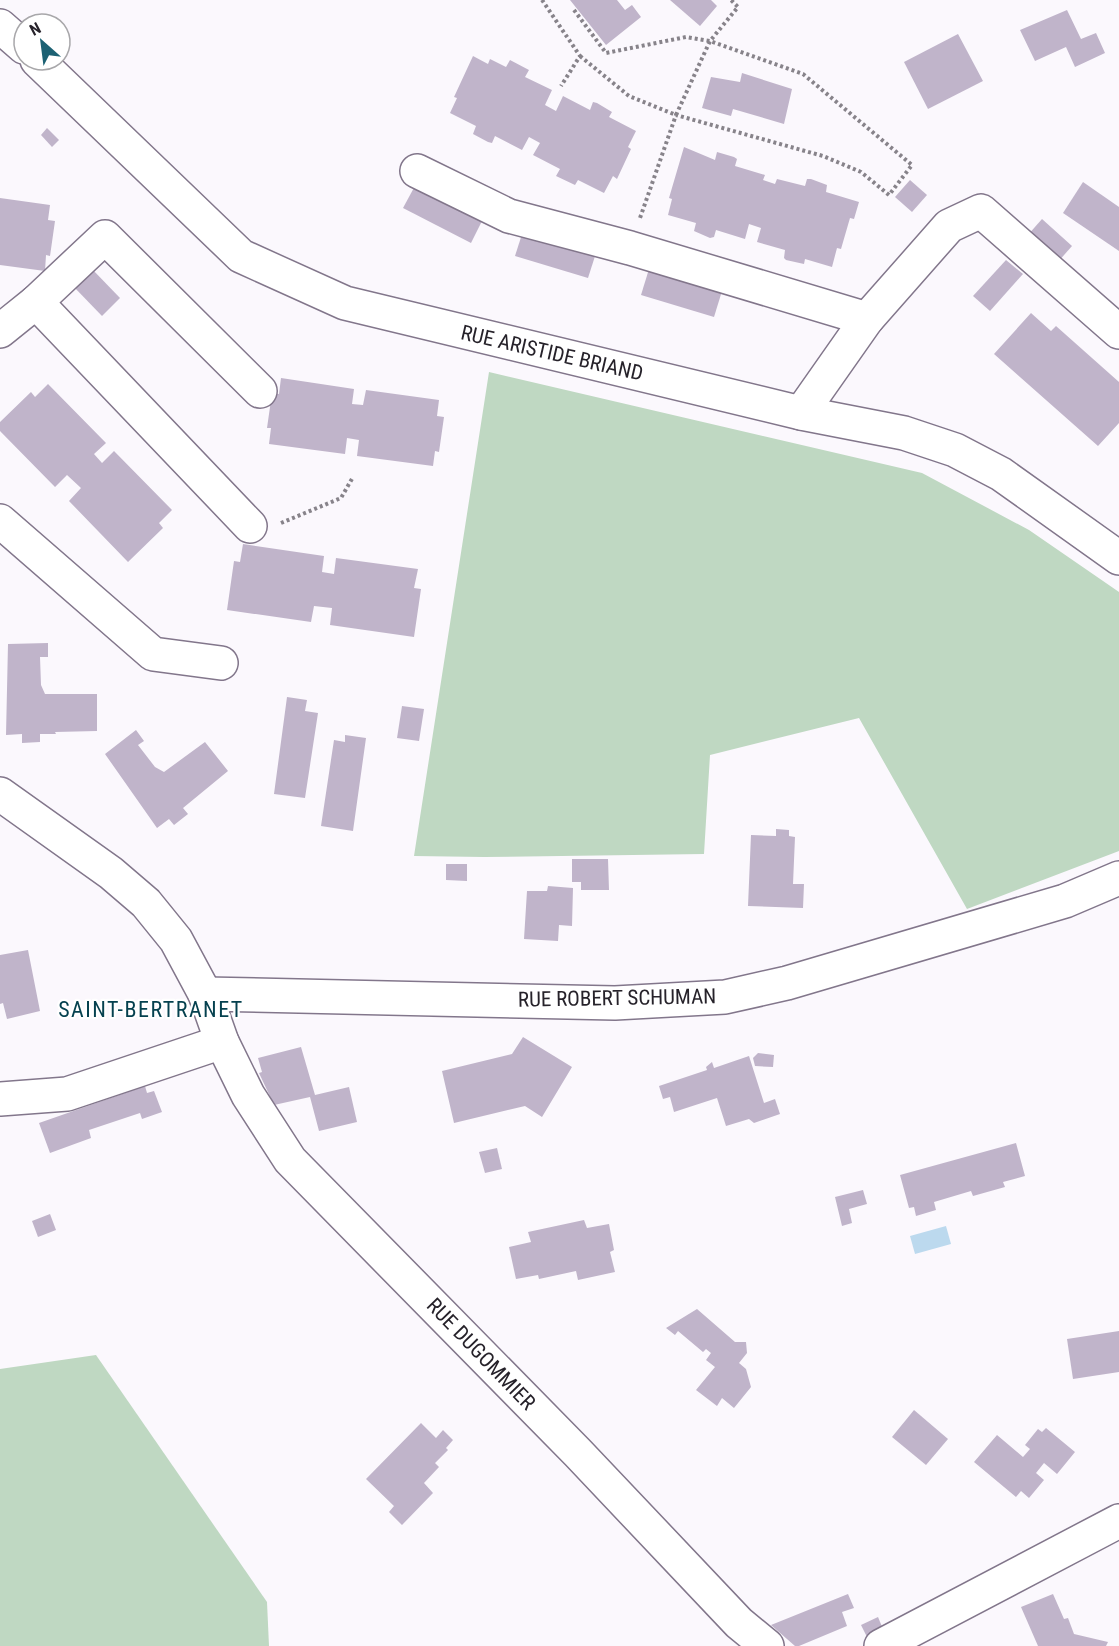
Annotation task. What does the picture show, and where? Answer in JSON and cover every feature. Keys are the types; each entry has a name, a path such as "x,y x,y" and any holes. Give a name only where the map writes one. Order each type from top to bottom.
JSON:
{"street":[{"path":"0,26 12,36"},
{"name":"RUE ARISTIDE BRIAND","path":"49,72 241,256 289,280 345,303 801,413 904,433 955,450 1001,474 1119,558"},
{"path":"417,171 509,216 630,248 867,319"},
{"path":"801,413 867,319 949,226 981,211 1119,332"},
{"path":"0,331 36,302 105,237 260,391"},
{"path":"36,302 250,526"},
{"path":"0,520 153,654 221,663"},
{"name":"RUE DUGOMMIER","path":"0,794 111,873 146,903 176,940 205,994 222,1042 248,1095 290,1160 569,1444 739,1623 767,1646"},
{"name":"RUE ROBERT SCHUMAN","path":"205,994 615,1003 725,997 786,983 1065,901 1119,878"},
{"path":"0,1099 67,1094 222,1042"},
{"path":"881,1646 1119,1521"}],"path":[{"path":"542,0 580,56 629,96 676,115 823,156 861,172 889,195 912,165 802,74 710,41 686,37 606,53 574,10"},
{"path":"630,248 676,115 710,41 738,7 731,0"},
{"path":"561,86 580,56"},
{"path":"250,526 257,532 341,498 352,477"}],"green space":[{"path":"489,372 922,473 1029,530 1119,592 1119,851 967,909 859,718 710,755 704,854 414,856"},
{"path":"96,1355 267,1602 269,1646 0,1646 0,1369"}],"water":[{"path":"946,1226 951,1244 915,1254 910,1236"}],"building":[{"path":"570,0 617,0 625,10 632,5 641,17 606,45"},
{"path":"670,0 711,0 717,6 700,26"},
{"path":"1067,10 1081,39 1096,33 1105,53 1075,67 1066,47 1035,61 1020,30"},
{"path":"958,34 983,81 928,109 904,62"},
{"path":"473,56 488,64 490,59 506,67 510,60 529,70 525,77 552,90 545,105 556,111 563,96 590,110 593,102 597,103 612,112 609,117 636,131 628,147 631,149 617,179 613,176 604,193 578,180 575,185 556,176 560,169 533,155 540,143 529,137 522,150 495,136 492,143 488,142 473,134 476,126 450,113 457,98 454,97"},
{"path":"742,73 792,89 784,124 733,109 731,116 702,108 711,77 740,82"},
{"path":"47,128 59,140 52,147 41,135"},
{"path":"684,147 715,160 717,152 734,157 737,159 735,166 765,175 763,180 775,184 777,179 805,186 807,179 811,179 827,185 826,192 859,202 854,219 850,218 841,249 837,248 832,267 805,259 804,264 786,260 785,250 757,242 761,228 749,224 745,239 716,230 714,237 710,238 694,231 696,223 668,215 672,199 669,198"},
{"path":"910,180 927,195 912,212 895,197"},
{"path":"1083,182 1119,207 1119,251 1063,213"},
{"path":"416,184 483,219 471,243 403,208"},
{"path":"0,198 50,205 48,220 55,221 50,256 46,255 45,271 0,265"},
{"path":"1042,219 1072,246 1057,263 1027,236"},
{"path":"523,231 596,253 588,278 515,256"},
{"path":"1006,260 1023,274 990,311 973,296"},
{"path":"91,268 120,298 102,316 73,286"},
{"path":"649,269 722,291 714,317 641,295"},
{"path":"1031,313 1051,331 1056,326 1119,382 1119,423 1098,446 994,354"},
{"path":"281,378 354,389 352,404 363,405 366,390 439,400 437,416 444,417 439,452 435,451 433,466 357,456 359,440 347,438 345,454 269,444 271,428 267,428 272,393 279,394"},
{"path":"48,384 106,443 94,454 102,463 114,451 172,510 159,523 163,528 128,562 69,501 81,488 67,475 55,487 0,431 0,422 31,392 35,397"},
{"path":"243,544 324,556 322,572 334,574 336,558 418,569 414,588 421,589 414,637 330,625 332,608 314,606 311,622 227,610 234,561 240,562"},
{"path":"48,643 48,657 40,657 41,685 45,694 97,694 97,731 40,734 40,742 22,743 22,734 6,735 8,644"},
{"path":"287,697 307,700 305,711 318,713 305,798 274,794"},
{"path":"402,706 424,709 419,741 397,738"},
{"path":"136,730 144,741 138,745 155,767 164,772 205,742 228,771 183,808 188,814 174,825 169,819 157,828 105,754"},
{"path":"345,735 366,738 353,831 321,826 334,740 345,742"},
{"path":"776,829 789,830 789,836 795,837 793,884 804,884 803,908 748,906 751,835 776,836"},
{"path":"572,859 608,859 609,890 581,890 581,882 572,882"},
{"path":"446,864 467,864 467,881 446,880"},
{"path":"548,886 573,888 572,926 559,925 558,941 524,939 527,891 547,891"},
{"path":"28,950 40,1011 7,1019 3,1003 0,1004 0,955"},
{"path":"523,1037 572,1067 542,1117 525,1106 454,1123 442,1071 512,1054"},
{"path":"301,1047 315,1095 349,1087 357,1122 319,1131 310,1097 274,1105 259,1073 262,1072 258,1058"},
{"path":"758,1053 774,1055 773,1067 755,1066 753,1058"},
{"path":"749,1056 764,1103 775,1099 780,1114 754,1123 749,1119 726,1126 717,1098 674,1112 670,1097 663,1099 659,1086 707,1070 706,1067 712,1062 714,1068"},
{"path":"145,1086 147,1093 154,1091 162,1112 142,1119 140,1113 89,1130 91,1138 50,1153 39,1123"},
{"path":"1016,1143 1025,1176 1003,1182 1005,1187 973,1196 971,1191 934,1202 936,1210 916,1216 914,1207 909,1208 900,1175"},
{"path":"497,1148 502,1169 485,1173 479,1152"},
{"path":"863,1190 867,1204 849,1209 852,1223 842,1226 835,1197"},
{"path":"50,1214 56,1230 38,1237 32,1221"},
{"path":"584,1220 587,1228 609,1224 614,1250 610,1252 615,1272 578,1280 576,1271 539,1279 538,1275 516,1279 509,1247 531,1242 528,1232"},
{"path":"697,1309 735,1342 746,1342 747,1353 739,1363 746,1369 751,1387 734,1408 722,1398 717,1406 696,1390 715,1367 706,1360 711,1353 706,1349 703,1352 678,1331 675,1335 666,1328"},
{"path":"1119,1331 1119,1372 1073,1379 1067,1339"},
{"path":"914,1410 948,1439 926,1465 892,1437"},
{"path":"421,1423 436,1438 443,1430 453,1440 446,1448 448,1450 435,1463 439,1467 424,1483 433,1493 402,1525 389,1512 394,1506 366,1479"},
{"path":"1046,1428 1075,1452 1057,1474 1044,1463 1036,1473 1044,1480 1029,1498 1021,1491 1016,1497 974,1462 997,1435 1023,1457 1030,1449 1025,1445 1038,1429 1042,1432"},
{"path":"848,1594 854,1608 842,1612 847,1626 799,1646 795,1646 771,1625"},
{"path":"1053,1594 1064,1619 1068,1618 1074,1634 1108,1642 1106,1646 1038,1646 1021,1607"},
{"path":"878,1617 885,1634 869,1641 861,1625"}],"district":[{"name":"SAINT-BERTRANET","path":"151,1009"}]}
